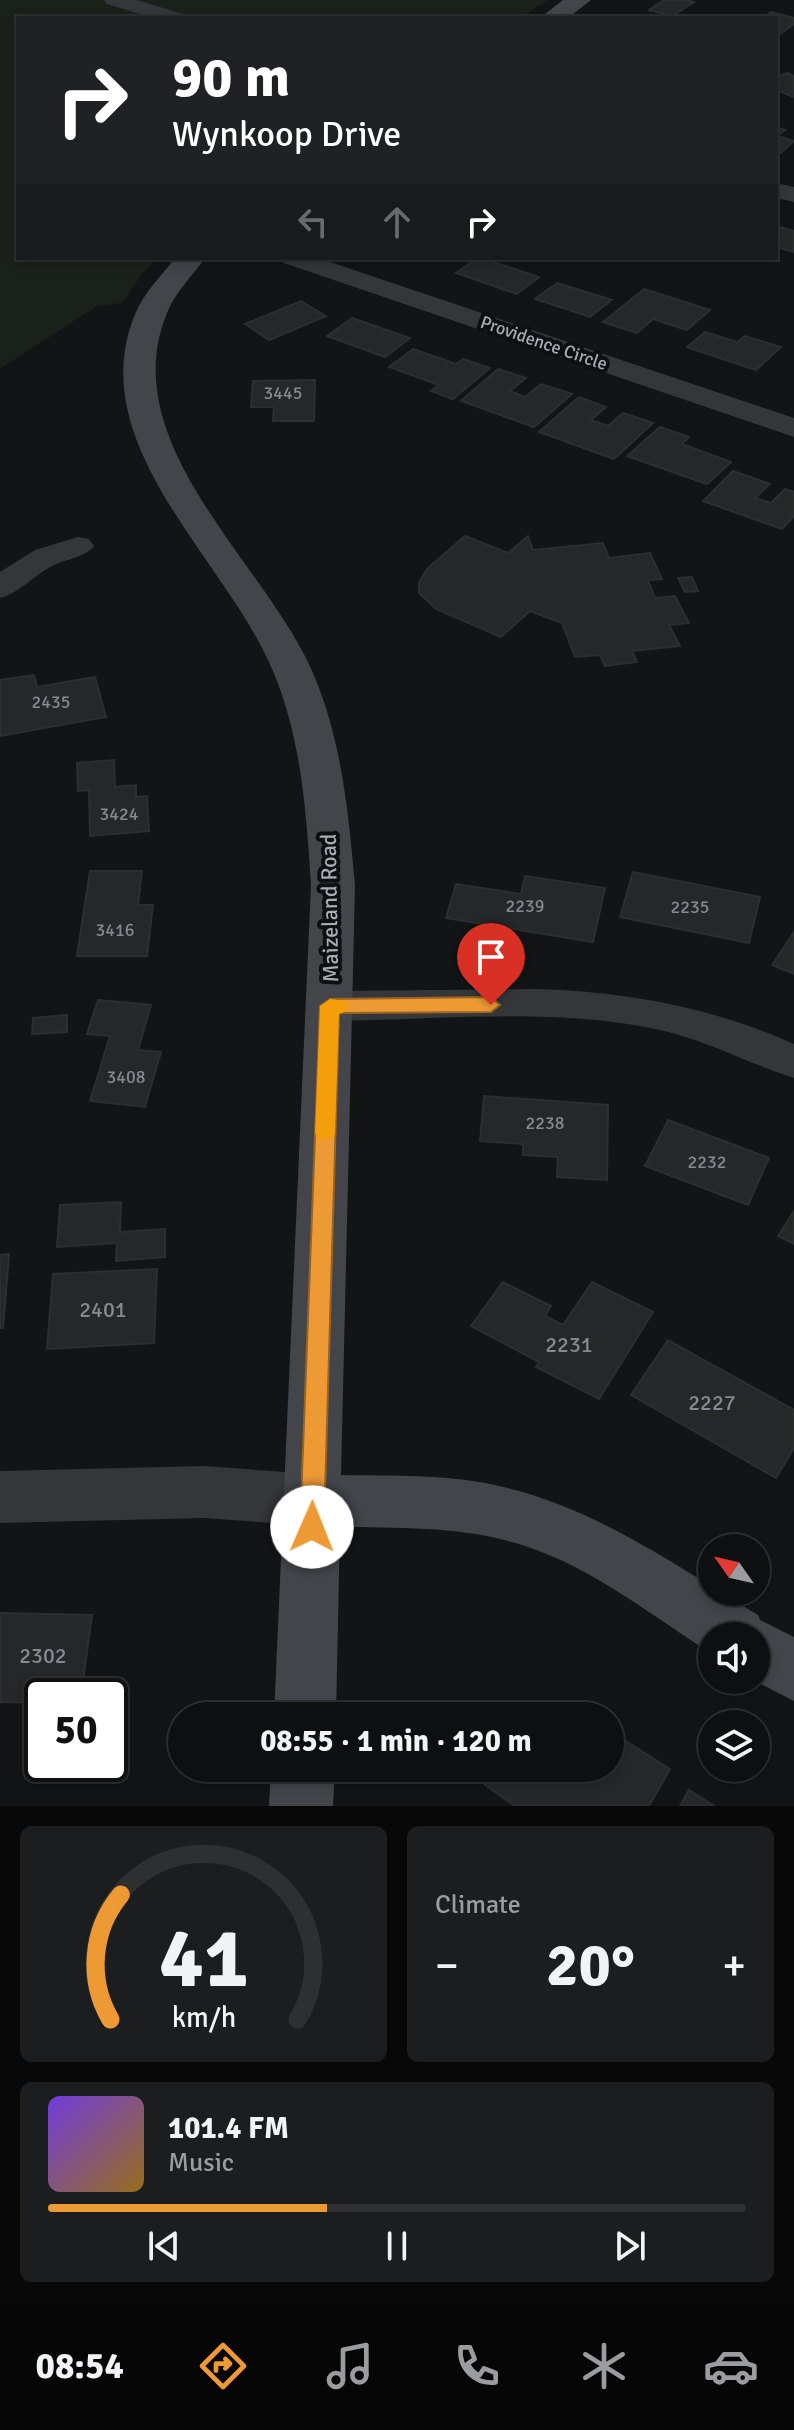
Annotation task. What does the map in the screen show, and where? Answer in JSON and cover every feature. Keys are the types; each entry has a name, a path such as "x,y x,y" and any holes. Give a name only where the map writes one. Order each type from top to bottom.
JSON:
{"main road":[{"path":"555,16 579,0"},
{"name":"Maizeland Road","path":"188,260 166,287 141,340 138,399 154,450 265,617 305,703 320,757 330,839 333,885 330,1006 305,1702"},
{"path":"312,1500 451,1506 493,1511 537,1523 582,1541 714,1622"},
{"path":"770,1656 794,1671"},
{"path":"301,1806 302,1782"}],"street":[{"path":"114,0 169,16"},
{"name":"Providence Circle","path":"299,260 794,428"},
{"path":"0,588 29,564 49,554 78,546"},
{"path":"330,1006 607,1007 665,1016 719,1031 794,1062"},
{"path":"0,1497 204,1492 312,1500"}],"shaded area":[{"path":"0,0 548,0 523,16 16,16 16,260 156,260 122,303 97,306 0,369"}],"building":[{"path":"664,0 694,2 672,16 649,10"},
{"path":"771,12 794,18 794,24 778,36 778,16 766,16"},
{"path":"787,73 794,76 794,97 778,91 778,76"},
{"path":"778,136 794,141 778,152"},
{"path":"778,229 794,231 794,252 778,248"},
{"path":"474,260 487,260 539,277 517,294 456,273"},
{"path":"557,283 612,300 590,317 535,299"},
{"path":"644,289 710,310 687,330 653,319 637,333 603,322"},
{"path":"301,301 326,316 269,340 245,324"},
{"path":"352,318 410,338 385,357 327,336"},
{"path":"705,332 737,342 745,336 781,347 756,370 687,347"},
{"path":"413,349 456,364 463,359 490,368 453,399 431,391 439,385 389,367"},
{"path":"498,369 526,378 510,391 525,397 541,384 572,394 534,427 461,401"},
{"path":"315,380 314,421 273,421 274,407 251,407 253,381"},
{"path":"579,397 606,407 591,420 608,426 623,413 653,423 614,459 539,432"},
{"path":"660,427 689,437 682,444 731,462 707,484 627,456"},
{"path":"733,471 770,484 755,498 771,503 785,489 794,492 794,516 782,529 703,501"},
{"path":"465,536 508,553 528,536 533,550 603,543 609,558 650,553 662,579 648,580 655,598 675,596 689,623 669,625 680,646 632,651 637,662 605,666 600,655 575,657 562,623 530,611 501,637 436,609 419,593 419,583 427,569"},
{"path":"692,577 698,591 685,592 678,578"},
{"path":"34,675 37,687 95,677 106,717 0,736 0,680"},
{"path":"114,760 115,787 136,785 136,797 147,796 149,831 90,836 89,790 78,791 77,763"},
{"path":"90,871 142,871 138,905 153,905 147,956 77,956"},
{"path":"633,872 760,897 749,943 620,917"},
{"path":"525,876 605,888 593,942 446,918 456,884 521,894"},
{"path":"794,932 794,974 772,965"},
{"path":"98,1000 151,1005 138,1050 161,1052 145,1107 90,1101 110,1036 87,1034"},
{"path":"67,1015 67,1032 32,1034 33,1018"},
{"path":"484,1096 608,1105 607,1180 557,1177 558,1157 523,1155 523,1144 480,1141"},
{"path":"668,1120 769,1158 748,1205 645,1166"},
{"path":"121,1202 120,1232 165,1229 165,1257 116,1261 117,1243 57,1247 60,1205"},
{"path":"794,1211 794,1244 778,1236"},
{"path":"9,1254 3,1328 0,1328 0,1255"},
{"path":"157,1269 154,1343 47,1349 53,1274"},
{"path":"503,1282 551,1306 545,1316 563,1325 592,1282 653,1312 599,1399 536,1367 539,1362 471,1326"},
{"path":"668,1340 794,1410 794,1448 776,1478 631,1395"},
{"path":"0,1613 92,1615 83,1678 24,1678 24,1703 0,1702"},
{"path":"624,1740 670,1769 649,1806 515,1806 485,1785 487,1782 624,1782"},
{"path":"689,1790 714,1806 680,1806"}],"slow traffic":[{"path":"325,1133 330,1006 339,1006"}],"route":[{"path":"312,1527 330,1006 491,1005"}]}
